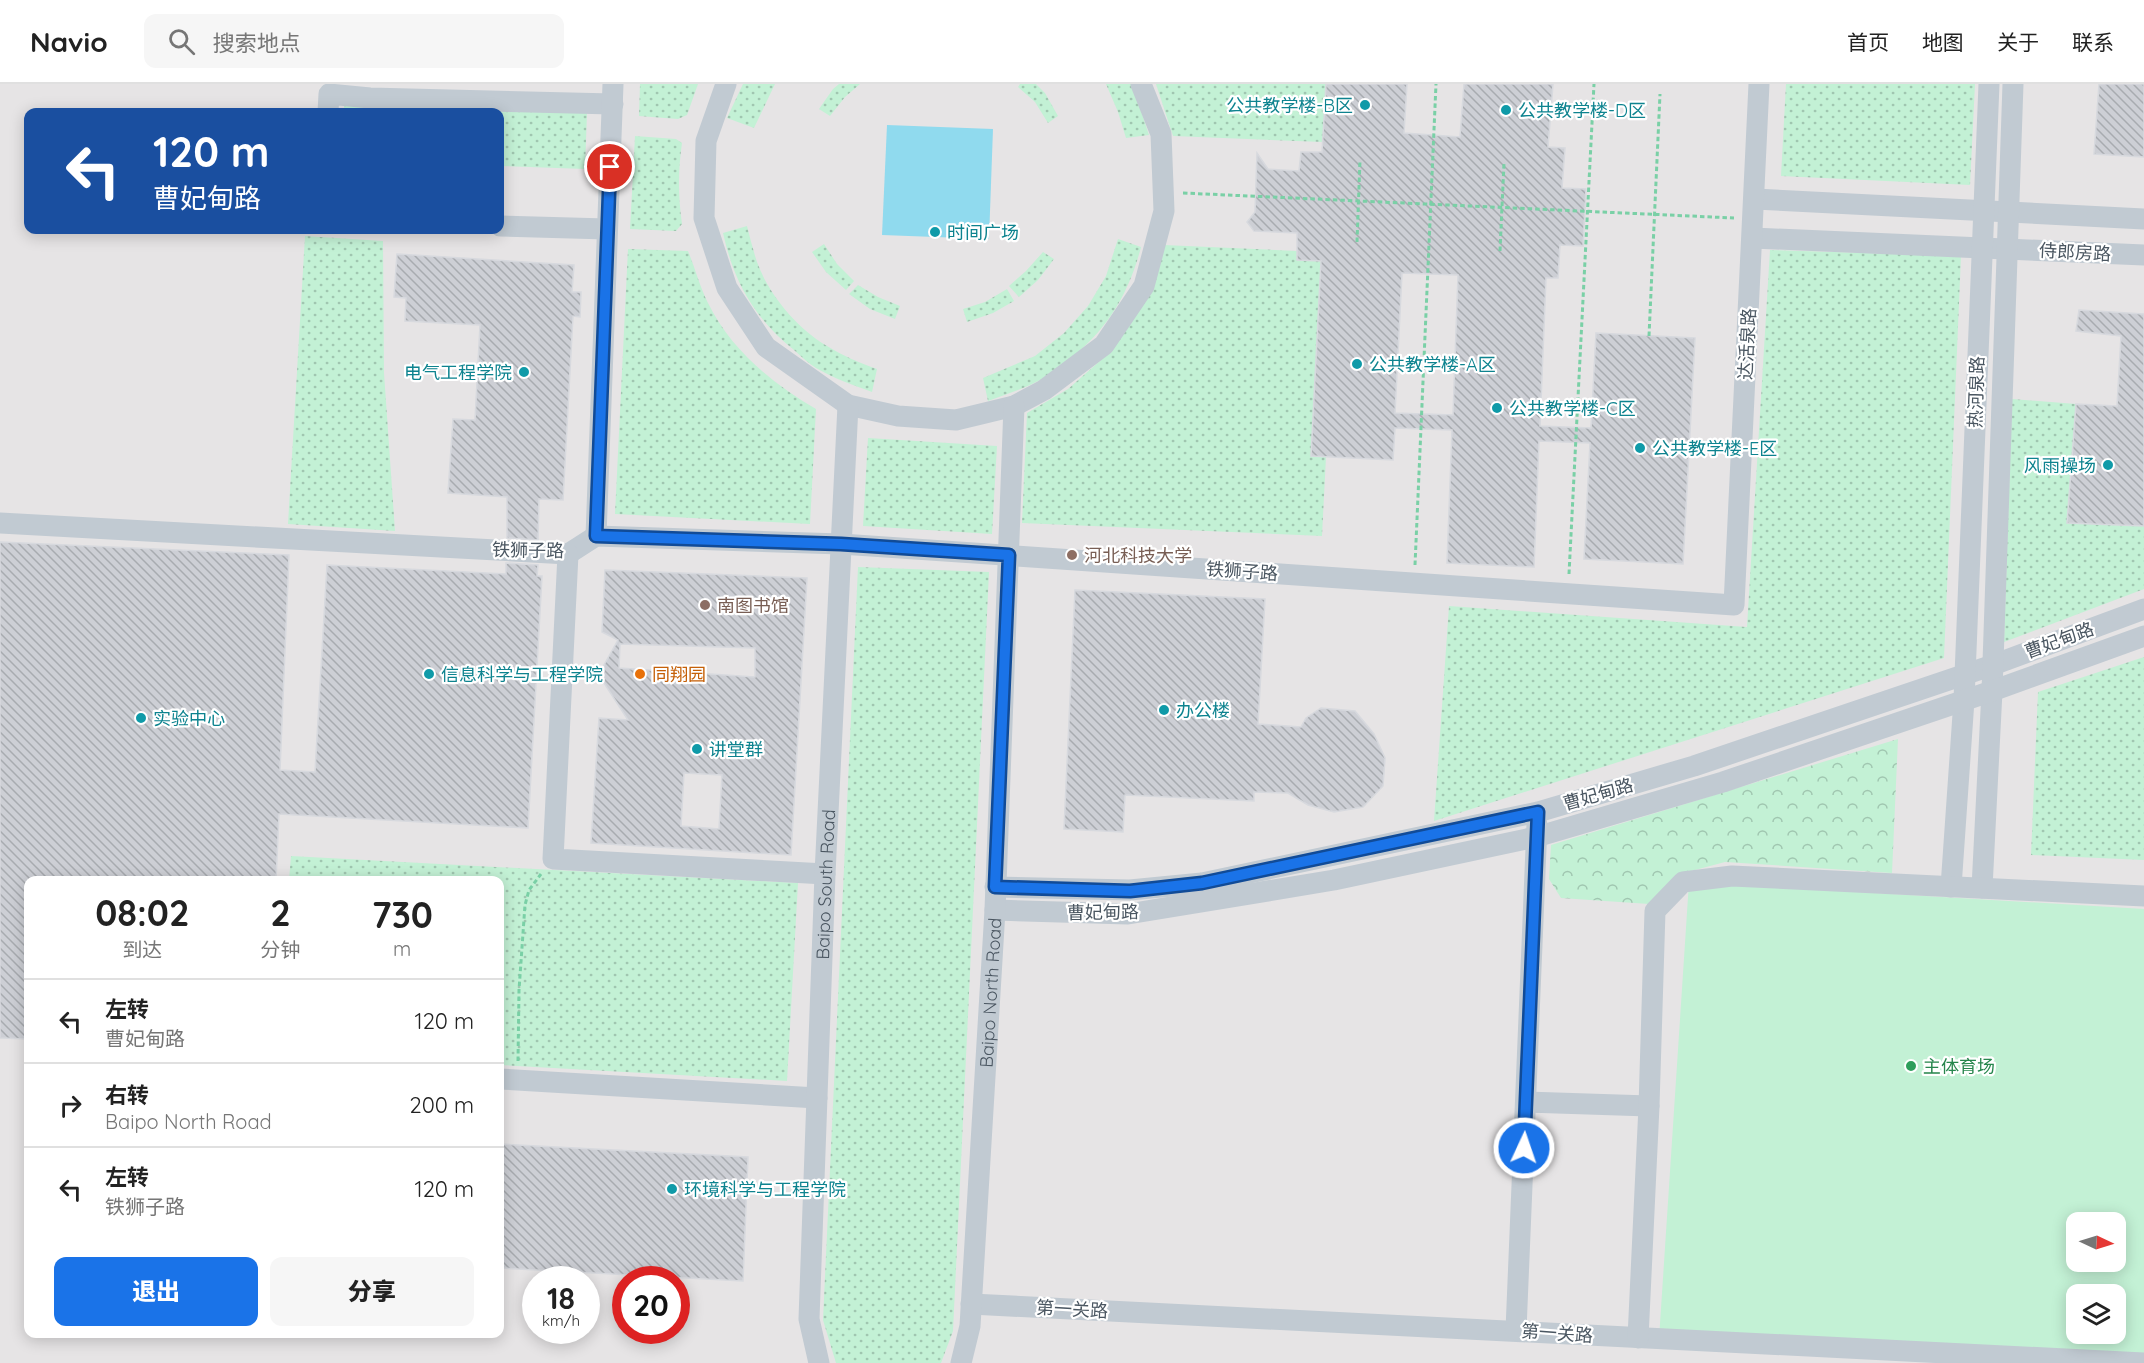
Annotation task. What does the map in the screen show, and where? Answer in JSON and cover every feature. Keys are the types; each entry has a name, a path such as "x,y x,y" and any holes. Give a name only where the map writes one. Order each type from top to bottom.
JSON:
{"lane":[{"path":"726,84 706,141 704,218 727,288 766,347 848,405 898,416 956,420 1014,406 1044,390 1104,345 1144,286 1164,211 1161,134 1141,84"},
{"name":"达活泉路","path":"1734,604 1759,84"},
{"name":"热河泉路","path":"1951,887 1964,700 1989,84"},
{"name":"热河泉路","path":"1982,888 1992,691 2013,84"},
{"path":"328,108 328,94 369,98 613,94 596,536"},
{"name":"侍郎房路","path":"1754,218 1983,210 2144,219"},
{"name":"侍郎房路","path":"1754,218 1981,248 2144,255"},
{"path":"504,226 607,229"},
{"name":"Baipo South Road","path":"819,1363 809,1320 825,874 848,405"},
{"name":"Baipo North Road","path":"961,1363 970,1326 995,910 1014,406"},
{"name":"铁狮子路","path":"0,523 568,554 596,536 841,544 1734,604"},
{"path":"568,554 553,859 825,874"},
{"name":"曹妃甸路","path":"995,887 1130,891 1202,883 1538,812 1694,766 1993,665 2144,609"},
{"name":"曹妃甸路","path":"995,910 1128,914 1334,880 1536,837 1723,782 1992,691 2144,636"},
{"path":"1516,1330 1538,812"},
{"path":"1638,1338 1655,911 1683,882 1732,876 2144,896"},
{"path":"509,1079 817,1098"},
{"path":"1526,1102 1649,1106"},
{"name":"第一关路","path":"971,1304 2144,1363"}],"path":[{"path":"1415,583 1436,84"},
{"path":"1568,593 1594,84"},
{"path":"1649,336 1660,94"},
{"path":"1357,242 1360,160"},
{"path":"1500,251 1504,163"},
{"path":"1163,192 1754,218"},
{"path":"509,1079 519,990 525,905 529,890 553,859"}],"shaded area":[{"name":"河北科技大学","path":"0,84 2144,84 2144,1363 0,1363"}],"green space":[{"path":"640,84 698,84 687,115 678,119 639,116"},
{"path":"743,84 775,84 754,128 727,118"},
{"path":"839,84 860,84 845,97 830,116 819,109"},
{"path":"1020,84 1036,84 1045,93 1058,116 1048,123 1035,102 1018,87"},
{"path":"1106,84 1132,84 1149,135 1126,138"},
{"path":"1156,84 1326,84 1323,142 1173,136"},
{"path":"1786,84 1975,84 1970,185 1781,176"},
{"path":"344,104 452,108 344,108"},
{"path":"504,110 587,113 585,169 504,166"},
{"path":"635,136 676,139 682,143 679,184 682,224 676,231 630,229"},
{"path":"747,226 762,274 785,310 805,330 833,350 877,369 872,392 813,366 780,338 757,312 733,267 723,233"},
{"path":"305,236 383,241 384,373 395,531 288,524"},
{"path":"1118,239 1141,247 1123,296 1104,325 1093,338 1050,375 988,401 983,378 1035,356 1064,333 1088,306 1106,276"},
{"path":"824,244 837,264 854,281 846,290 826,272 812,252"},
{"path":"1164,245 1297,251 1297,260 1321,261 1311,456 1326,457 1322,536 1022,523 1027,413 1068,389 1109,353"},
{"path":"628,249 688,251 702,291 728,336 754,364 784,388 816,409 810,524 615,514"},
{"path":"1770,250 1961,256 1944,658 1434,821 1449,606 1747,627"},
{"path":"1043,252 1054,259 1038,280 1019,297 1009,286"},
{"path":"858,285 900,306 895,319 870,309 849,294"},
{"path":"1007,289 1014,301 993,313 967,322 963,309 985,302"},
{"path":"2012,399 2076,404 2067,523 2144,526 2144,589 2004,642"},
{"path":"868,438 997,446 992,534 863,526"},
{"path":"858,567 989,572 953,1331 941,1363 836,1363 823,1320"},
{"path":"2144,657 2144,860 2031,855 2038,692"},
{"path":"1898,739 1892,873 1725,862 1680,874 1649,904 1561,898 1549,879 1551,845"},
{"path":"291,856 798,883 787,1081 504,1065 504,876 289,876"},
{"name":"主体育场","path":"1689,882 2144,909 2144,1363 1659,1339"}],"water":[{"path":"887,125 993,129 989,239 882,235"}],"building":[{"path":"1326,84 1407,84 1404,133 1460,137 1464,84 1553,84 1548,147 1565,148 1562,188 1586,189 1583,246 1560,245 1558,278 1546,278 1540,426 1591,428 1596,333 1695,338 1683,564 1584,559 1590,443 1539,441 1534,567 1447,563 1452,430 1395,428 1393,460 1311,456 1321,261 1297,260 1297,233 1254,231 1247,222 1255,212 1257,153 1268,169 1299,171 1301,152 1322,152","holes":["1402,273 1458,275 1453,415 1395,413"]},
{"path":"2099,84 2144,84 2144,157 2094,154"},
{"name":"电气工程学院","path":"397,254 574,265 572,292 581,292 580,317 573,316 563,500 539,499 538,540 507,538 507,497 448,493 453,419 475,420 480,325 405,321 406,298 394,297"},
{"name":"风雨操场","path":"2079,310 2144,314 2144,526 2067,523 2076,404 2117,406 2121,336 2076,331"},
{"name":"实验中心","path":"0,542 289,555 280,770 315,772 327,565 506,574 506,563 538,565 537,576 542,576 528,828 279,814 276,876 24,876 24,1039 0,1038"},
{"path":"605,570 807,578 791,855 591,843 599,718 628,720 604,683 604,665 618,640 602,632","holes":["620,644 755,648 755,677 619,668","684,773 722,775 719,829 681,826"]},
{"name":"办公楼","path":"1075,590 1265,599 1258,724 1301,727 1306,718 1321,708 1355,711 1374,734 1385,758 1383,786 1363,807 1334,812 1308,805 1288,793 1254,792 1254,801 1125,795 1123,832 1064,829"},
{"name":"环境科学与工程学院","path":"504,1144 748,1157 743,1281 690,1278 690,1266 612,1266 612,1274 600,1273 600,1266 504,1268"}],"place":[{"name":"公共教学楼-B区","path":"1365,105"},
{"name":"公共教学楼-D区","path":"1506,110"},
{"name":"时间广场","path":"935,232"},
{"name":"公共教学楼-A区","path":"1357,364"},
{"name":"电气工程学院","path":"524,372"},
{"name":"公共教学楼-C区","path":"1497,408"},
{"name":"公共教学楼-E区","path":"1640,448"},
{"name":"风雨操场","path":"2108,465"},
{"name":"河北科技大学","path":"1072,555"},
{"name":"南图书馆","path":"705,605"},
{"name":"信息科学与工程学院","path":"429,674"},
{"name":"同翔园","path":"640,674"},
{"name":"办公楼","path":"1164,710"},
{"name":"实验中心","path":"141,718"},
{"name":"讲堂群","path":"697,749"},
{"name":"主体育场","path":"1911,1066"},
{"name":"环境科学与工程学院","path":"672,1189"}],"route":[{"path":"610,167 596,536 841,544 1009,555 995,887 1130,891 1202,883 1538,812 1524,1148"}]}
